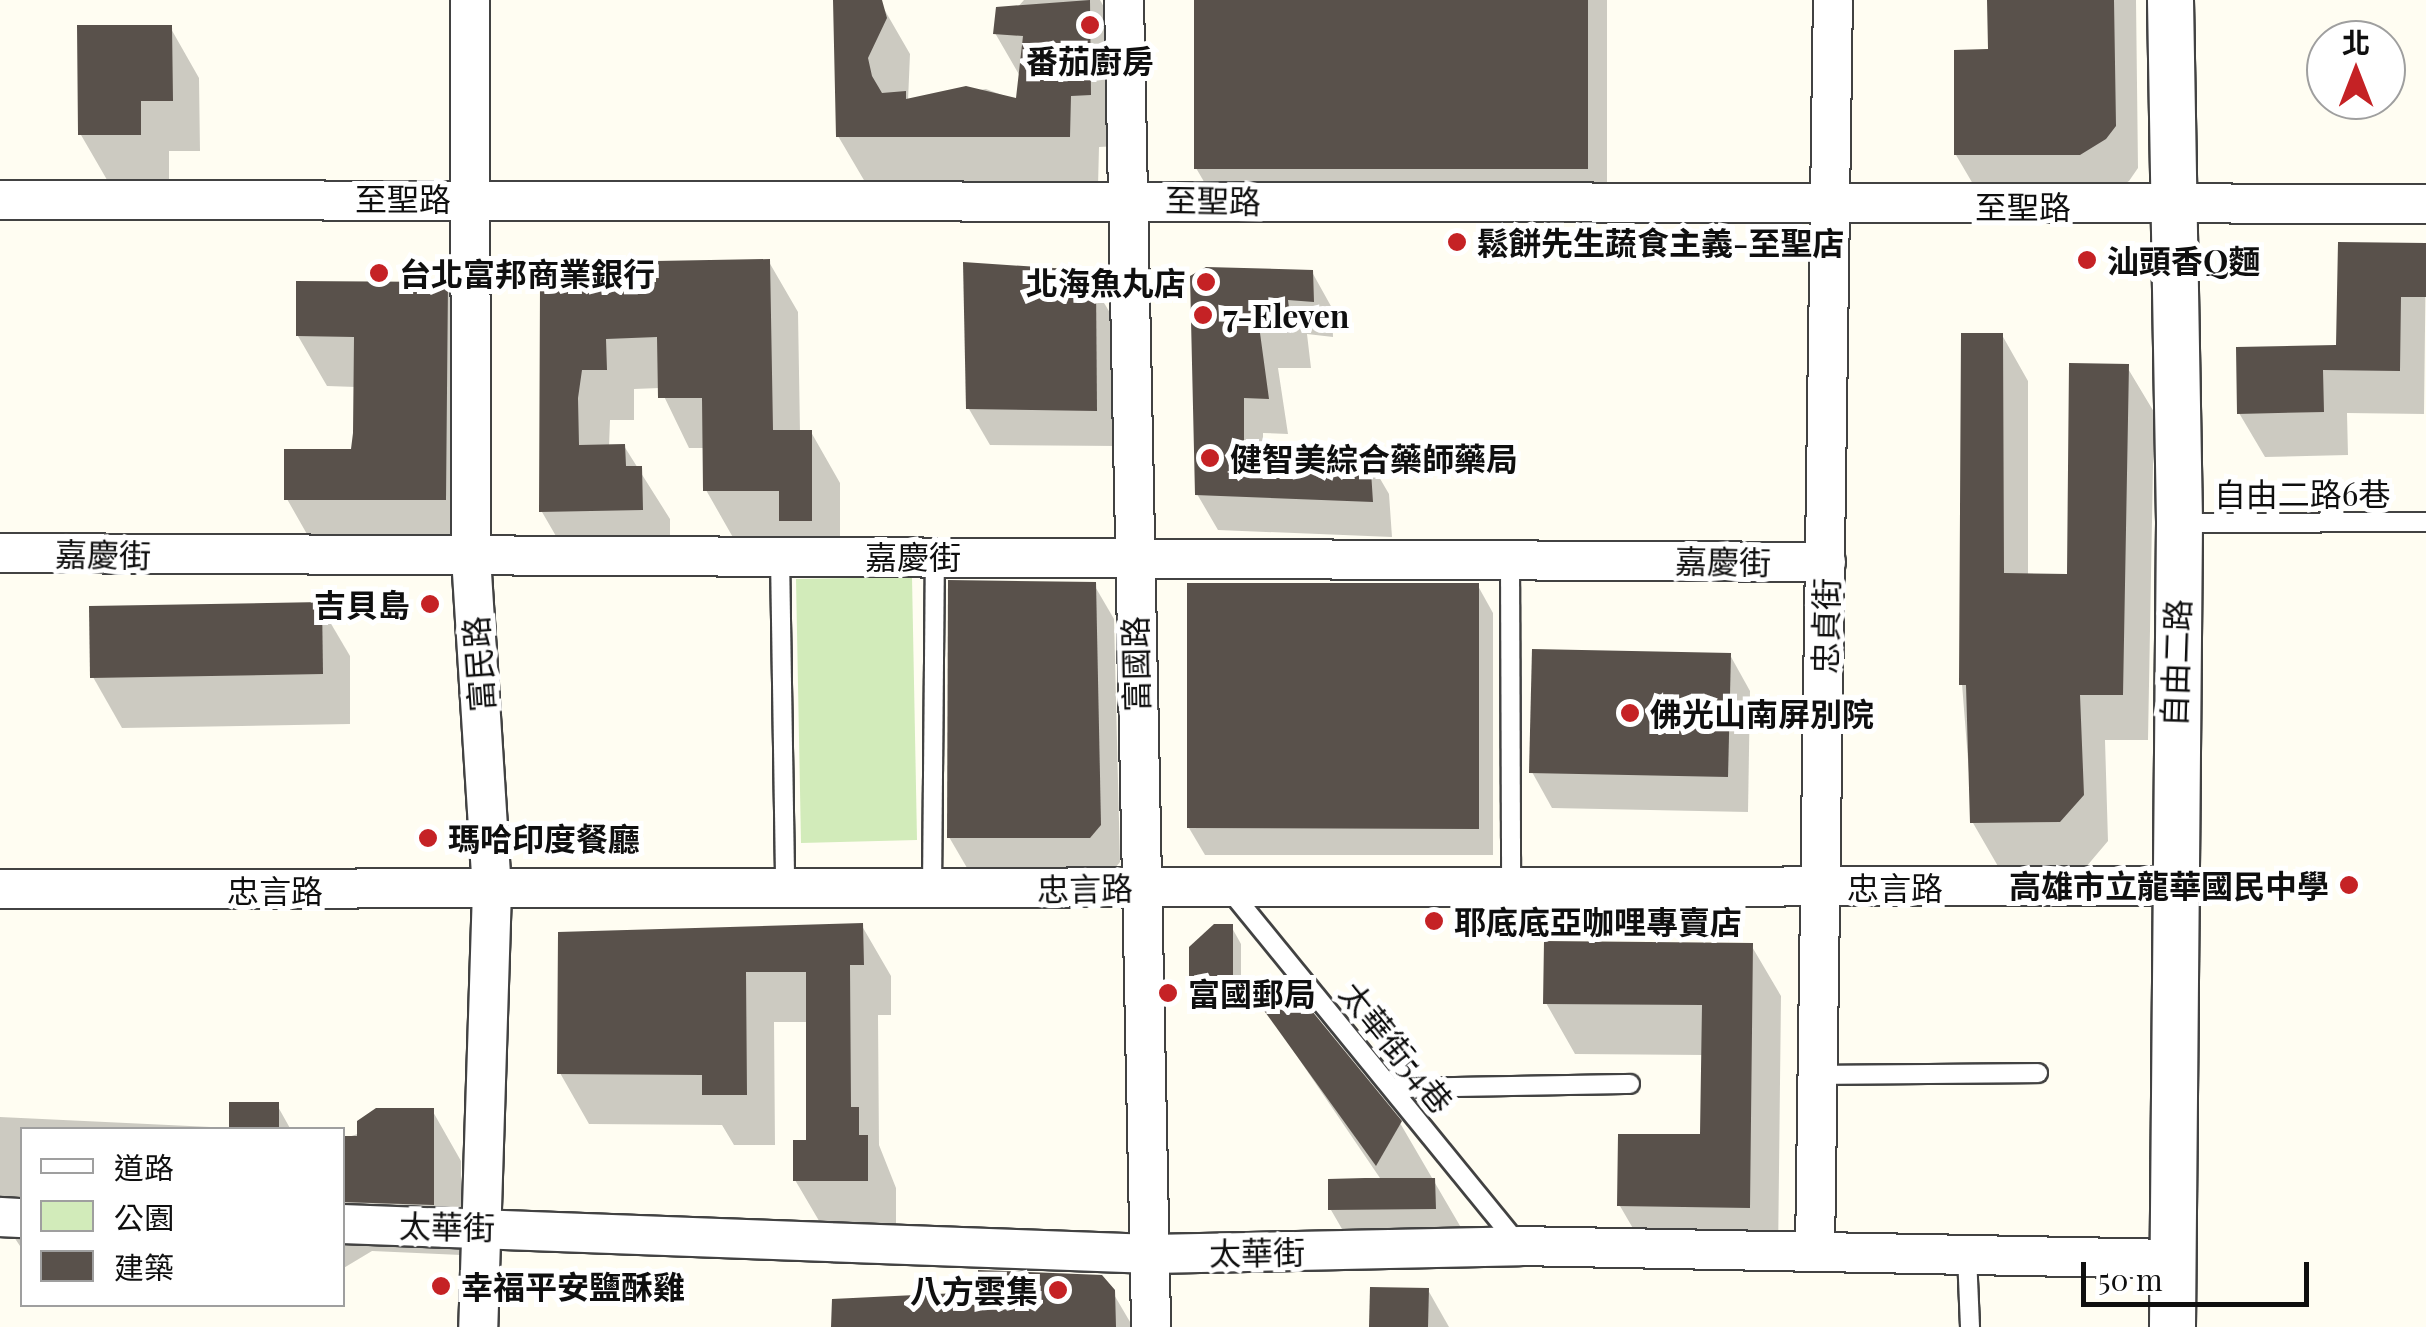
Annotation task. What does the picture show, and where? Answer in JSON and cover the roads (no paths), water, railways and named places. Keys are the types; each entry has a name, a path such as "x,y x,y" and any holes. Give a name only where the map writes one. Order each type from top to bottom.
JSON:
{"street":[{"name":"富民路","path":"470,0 471,557 492,890 477,1226 478,1327"},
{"name":"富國路","path":"1124,0 1138,886 1152,1254 1151,1327"},
{"name":"忠貞街","path":"1816,1252 1834,0"},
{"name":"自由二路","path":"2170,0 2169,205 2179,524 2170,886 2172,1327"},
{"name":"至聖路","path":"0,200 2426,204"},
{"name":"嘉慶街","path":"0,553 471,557 1134,552 1826,562"},
{"name":"忠言路","path":"0,890 2170,886"},
{"name":"太華街","path":"345,1224 1152,1254 1519,1246 2171,1259"}],"lane":[{"name":"自由二路6巷","path":"2179,524 2426,522"},
{"path":"780,556 785,889"},
{"path":"932,891 935,556"},
{"path":"1510,558 1512,887"},
{"name":"太華街54巷","path":"1226,887 1519,1246"},
{"path":"1818,1075 2038,1073"},
{"path":"1392,1088 1630,1084"},
{"path":"1966,1255 1970,1327"}],"place":[{"name":"番茄廚房","path":"1090,25"},
{"name":"鬆餅先生蔬食主義-至聖店","path":"1457,242"},
{"name":"汕頭香Q麵","path":"2087,260"},
{"name":"台北富邦商業銀行","path":"379,273"},
{"name":"北海魚丸店","path":"1206,282"},
{"name":"7-Eleven","path":"1203,315"},
{"name":"健智美綜合藥師藥局","path":"1210,458"},
{"name":"吉貝島","path":"430,604"},
{"name":"佛光山南屏別院","path":"1630,713"},
{"name":"瑪哈印度餐廳","path":"428,838"},
{"name":"高雄市立龍華國民中學","path":"2349,885"},
{"name":"耶底底亞咖哩專賣店","path":"1434,921"},
{"name":"富國郵局","path":"1168,993"},
{"name":"幸福平安鹽酥雞","path":"441,1286"},
{"name":"八方雲集","path":"1058,1290"}]}
